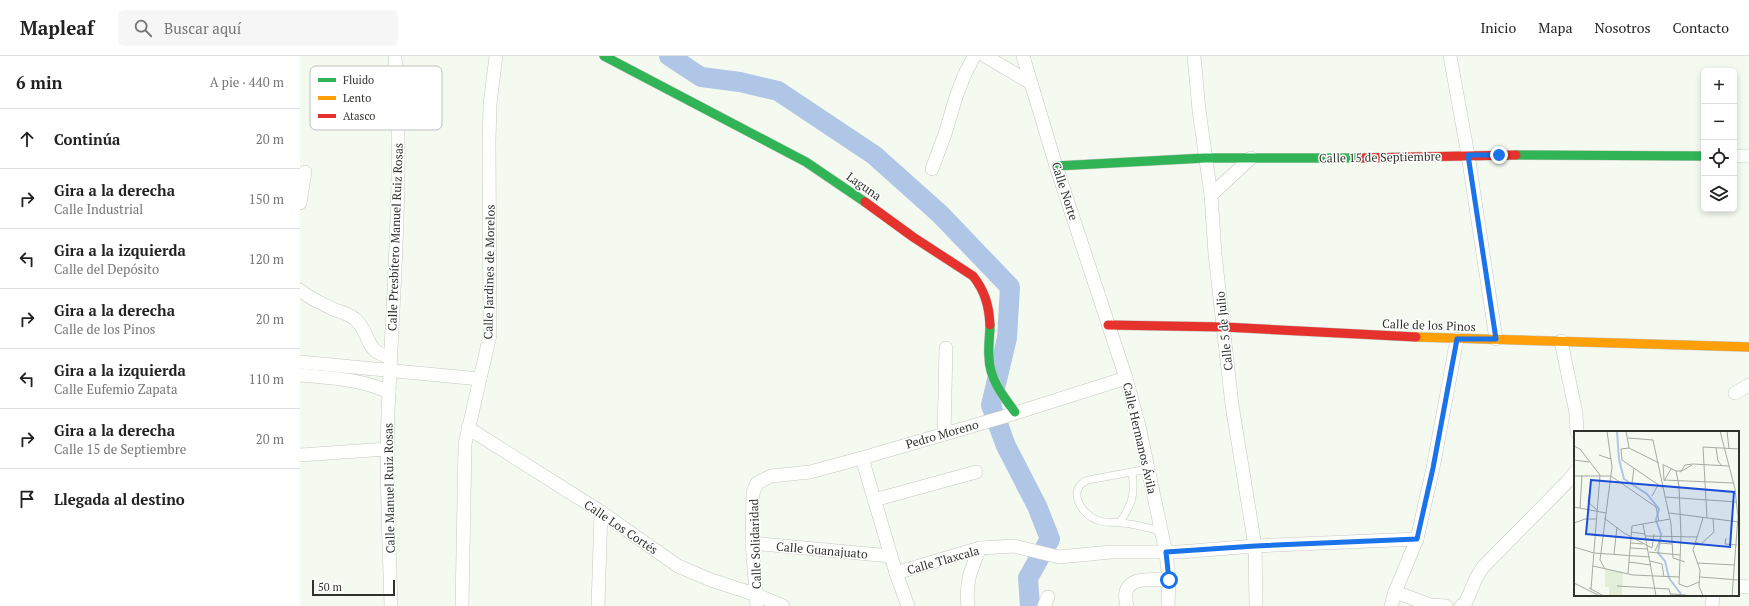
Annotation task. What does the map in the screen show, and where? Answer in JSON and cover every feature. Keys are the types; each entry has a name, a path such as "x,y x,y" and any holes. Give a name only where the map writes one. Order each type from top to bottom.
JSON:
{"street":[{"name":"Calle Presbítero Manuel Ruiz Rosas","path":"395,56 396,66"},
{"name":"Calle Jardines de Morelos","path":"462,606 465,444 486,354 490,322 489,141 490,104 496,56"},
{"name":"Laguna","path":"604,56 806,162 847,189 913,237 973,276 980,283 988,300 990,328 989,359 992,375 1004,398 1009,414"},
{"path":"932,169 945,134 956,97 974,56"},
{"path":"985,56 1031,83"},
{"name":"Calle Norte","path":"1023,56 1056,166 1108,325"},
{"name":"Calle 5 de Julio","path":"1194,56 1205,158 1211,195 1215,254 1232,405 1255,546 1256,606"},
{"path":"1450,56 1468,155 1496,339"},
{"name":"Calle Presbítero Manuel Ruiz Rosas","path":"390,370 398,130"},
{"name":"Calle 15 de Septiembre","path":"1056,166 1205,158 1468,155 1701,156"},
{"path":"1737,156 1749,156"},
{"path":"1211,195 1251,158"},
{"path":"300,203 305,172"},
{"path":"300,290 314,300 349,315 355,320 375,352 381,356 391,357"},
{"name":"Calle de los Pinos","path":"1108,325 1224,327 1457,339 1749,346"},
{"name":"Calle Hermanos Ávila","path":"1108,325 1126,378 1166,552 1169,580 1168,606"},
{"path":"1391,606 1395,592 1417,539 1433,468 1457,339"},
{"path":"1561,341 1576,413 1577,431"},
{"path":"944,434 946,348"},
{"path":"300,362 480,379"},
{"name":"Calle Manuel Ruiz Rosas","path":"390,370 387,449 391,606"},
{"path":"300,375 354,380 373,385 389,392"},
{"name":"Pedro Moreno","path":"757,483 771,476 810,472 862,458 983,423 1126,378"},
{"path":"1735,393 1749,386"},
{"name":"Calle Los Cortés","path":"468,428 601,512 678,566 757,600 783,606"},
{"path":"300,455 387,449"},
{"path":"862,458 896,573 908,606"},
{"path":"874,500 976,472"},
{"path":"1461,606 1466,602 1476,578 1483,567 1574,473"},
{"name":"Calle Solidaridad","path":"757,483 753,493 752,543 757,600"},
{"path":"598,606 601,512"},
{"name":"Calle Tlaxcala","path":"896,573 980,548 1014,546 1059,557 1111,552 1166,552 1255,546 1417,539"},
{"name":"Calle Guanajuato","path":"752,543 891,556"},
{"path":"968,606 968,580 980,548"},
{"path":"1127,606 1125,600 1127,587 1134,582 1143,579 1169,580"},
{"path":"1395,592 1431,605 1446,606"},
{"path":"1712,606 1713,596"}],"lane":[{"path":"1148,469 1088,480 1081,483 1077,488 1079,502 1084,512 1088,516 1099,521 1120,522 1161,531"},
{"path":"1120,522 1131,503 1134,494 1132,472"}],"waterway":[{"path":"669,56 701,77 740,82 778,91 874,155 940,214 1010,287 1007,338 991,405 1006,446 1037,506 1050,539 1028,578 1030,606"}],"traffic: fast":[{"path":"604,56 806,162 865,202"},
{"path":"1516,155 1701,156"},
{"path":"1056,166 1205,158 1361,158"},
{"path":"990,325 989,352 991,372 1001,393 1015,412"}],"traffic: slow":[{"path":"1416,337 1749,347"}],"traffic: jam":[{"path":"1361,158 1516,155"},
{"path":"865,202 913,237 973,276 981,287 986,299 990,325"},
{"path":"1108,325 1224,327 1416,337"}],"route":[{"path":"1169,580 1166,552 1255,546 1417,539 1433,468 1457,339 1496,339 1468,155 1499,155"}]}
